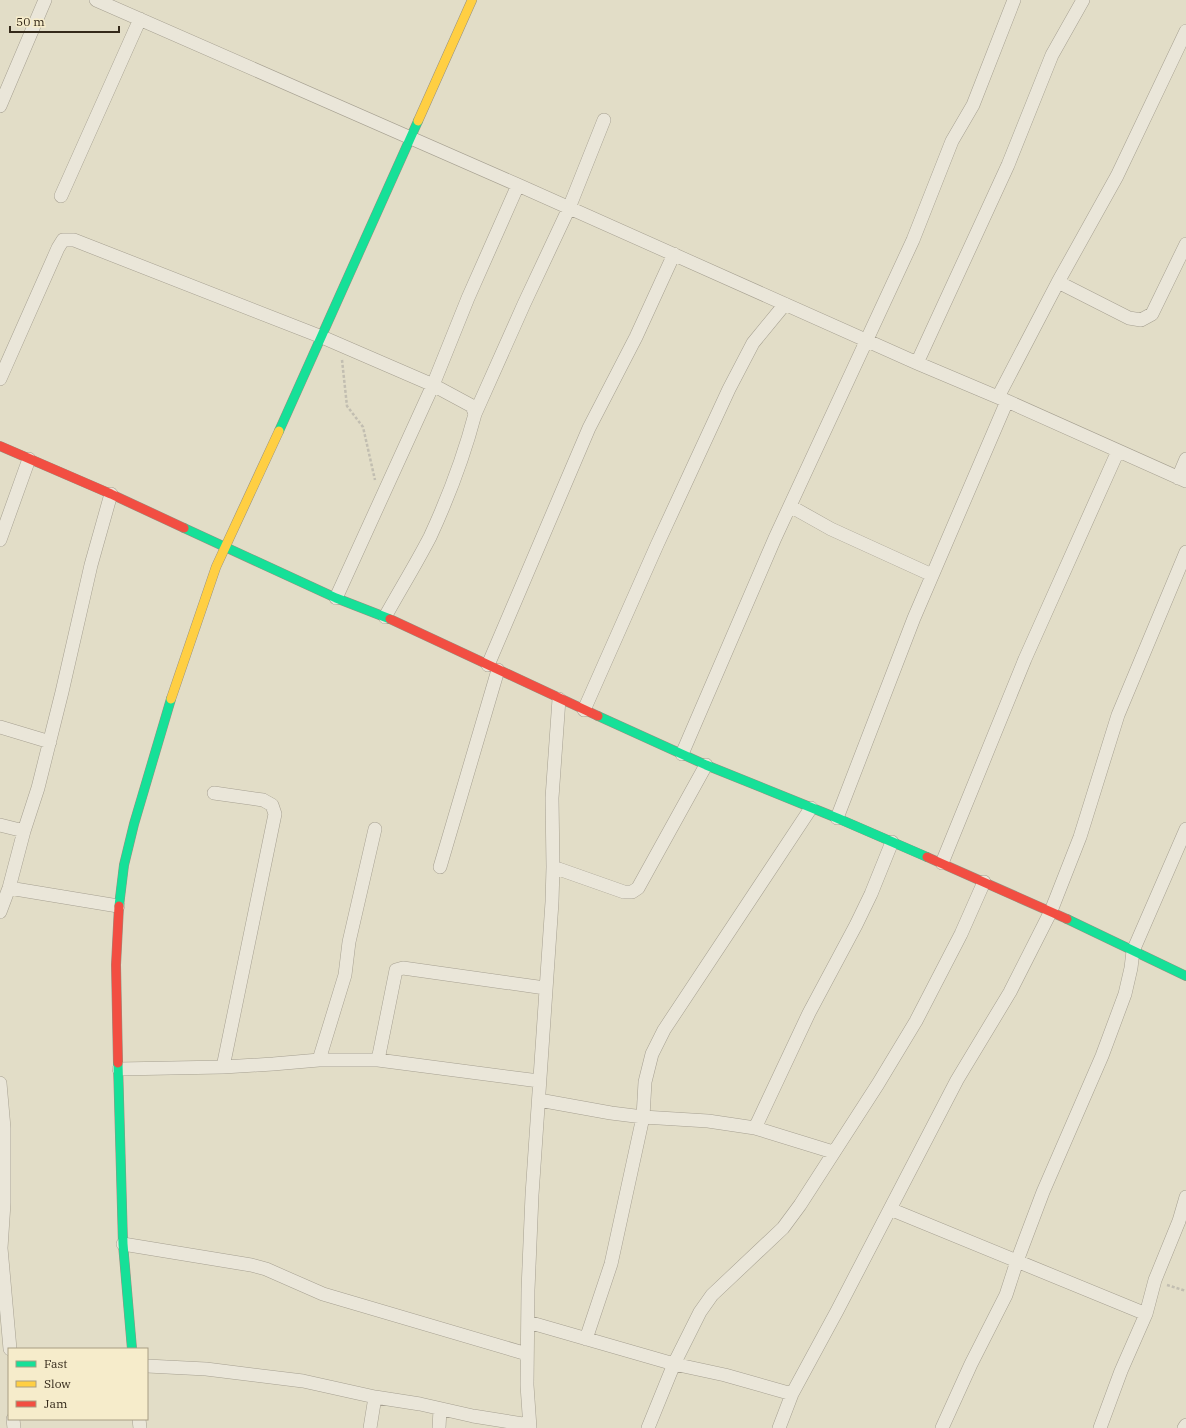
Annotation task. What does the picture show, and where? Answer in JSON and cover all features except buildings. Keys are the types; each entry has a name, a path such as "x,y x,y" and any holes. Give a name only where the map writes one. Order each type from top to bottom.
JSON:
{"street":[{"path":"0,106 45,0"},
{"path":"96,0 518,185 1182,480 1186,459"},
{"path":"132,1348 124,1244 116,965 118,906 124,866 146,779 203,602 225,547 322,337 472,0"},
{"path":"682,754 790,506 913,240 952,141 972,105 1014,0"},
{"path":"917,363 1008,165 1052,55 1083,0"},
{"path":"62,196 140,20"},
{"path":"837,818 914,618 1002,399 1058,282 1117,176 1186,31"},
{"path":"385,617 430,537 467,446 475,414 569,208 604,120"},
{"path":"336,598 433,385 468,298 518,185"},
{"path":"0,379 63,240 74,240 322,337 433,385 472,406 475,414"},
{"path":"1058,282 1129,318 1141,320 1152,314 1186,244"},
{"path":"440,867 493,668 589,428 636,337 674,254"},
{"path":"584,710 660,538 729,389 753,343 786,304"},
{"path":"0,446 111,494 336,598 385,617 559,699 706,765 837,818 1051,911 1186,976"},
{"path":"942,863 1025,659 1118,451"},
{"path":"0,540 30,459"},
{"path":"0,912 9,888 24,831 38,788 91,565 111,494"},
{"path":"790,506 831,529 932,575"},
{"path":"779,1428 792,1394 957,1080 1010,992 1051,911 1080,837 1118,715 1186,552"},
{"path":"148,1366 206,1369 303,1381 375,1397 420,1404 530,1427 527,1354 528,1290 532,1195 553,867 552,798 559,699"},
{"path":"0,728 50,742"},
{"path":"553,867 624,892 632,892 638,888 706,765"},
{"path":"214,793 263,800 272,805 275,814 223,1067"},
{"path":"586,1339 611,1264 643,1117 645,1082 652,1054 664,1030 812,808"},
{"path":"0,825 24,831"},
{"path":"319,1060 345,974 349,942 375,829"},
{"path":"942,1428 971,1364 1006,1295 1043,1192 1102,1056 1131,968 1133,951 1186,829"},
{"path":"755,1128 809,1013 871,894 892,842"},
{"path":"648,1428 674,1364 700,1312 712,1296 783,1228 800,1205 878,1084 916,1021 951,953 984,882"},
{"path":"9,888 118,906"},
{"path":"378,1060 396,970 403,968 545,988"},
{"path":"119,1069 223,1067 319,1060 378,1060 539,1081"},
{"path":"0,1083 4,1128 2,1248 10,1348"},
{"path":"539,1100 611,1113 643,1117 708,1121 755,1128 834,1152"},
{"path":"1100,1428 1121,1371 1146,1314 1155,1280 1179,1221 1186,1198"},
{"path":"890,1209 1146,1314"},
{"path":"124,1244 266,1269 323,1294 527,1354"},
{"path":"528,1322 674,1364 725,1375 792,1394"},
{"path":"370,1428 375,1397"},
{"path":"440,1409 440,1428"}],"path":[{"path":"340,345 347,406 363,427 380,502"},
{"path":"1155,1280 1186,1291"}],"traffic: fast":[{"path":"279,431 418,121"},
{"path":"184,528 336,598 390,619"},
{"path":"119,906 124,865 134,824 171,699"},
{"path":"598,716 706,765 837,818 927,857"},
{"path":"1067,919 1186,976"},
{"path":"118,1063 123,1244 132,1348"}],"traffic: slow":[{"path":"418,121 472,0"},
{"path":"171,699 216,567 279,431"}],"traffic: jam":[{"path":"0,446 111,494 184,528"},
{"path":"390,619 598,716"},
{"path":"927,857 1067,919"},
{"path":"118,1063 116,965 119,906"}]}
